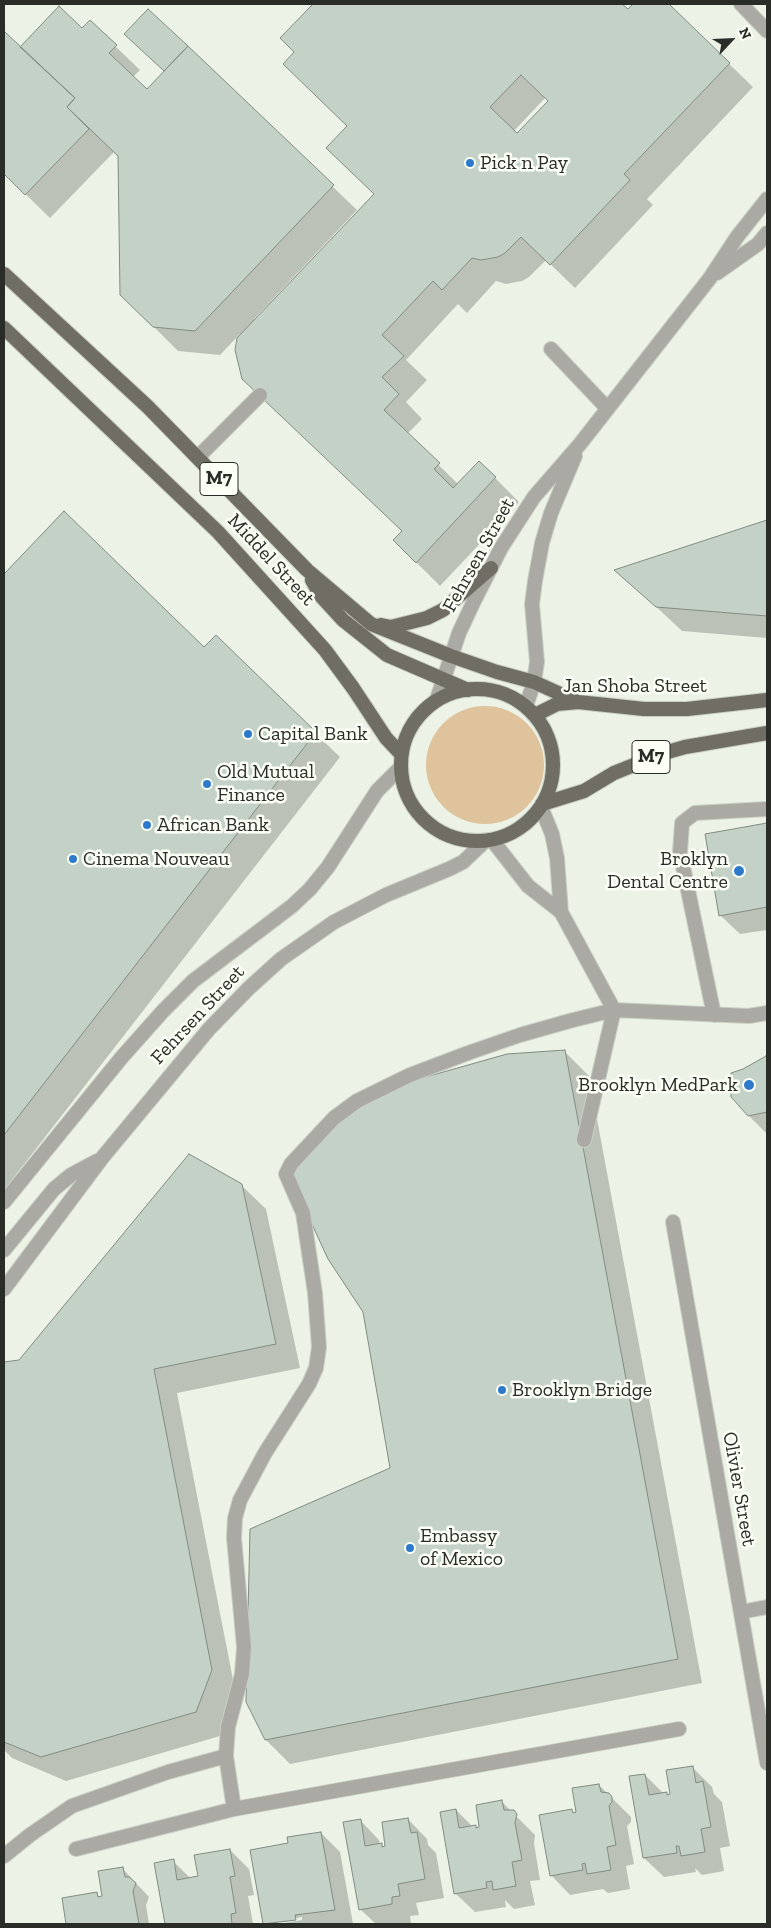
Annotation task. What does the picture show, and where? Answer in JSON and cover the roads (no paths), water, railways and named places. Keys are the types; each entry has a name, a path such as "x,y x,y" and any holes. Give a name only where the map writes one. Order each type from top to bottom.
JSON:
{"main road":[{"name":"Middel Street","path":"4,274 148,407 306,570 371,624 451,656 497,672 534,682 578,702"},
{"name":"Middel Street","path":"4,328 218,532 326,650 386,738 401,754"},
{"path":"371,624 391,627 427,618 443,610 491,568"},
{"name":"Middel Street","path":"306,570 321,596 343,620 387,655 468,690"},
{"name":"M7","path":"483,688 499,691 513,697 530,710 550,743 553,758 552,774 549,790 542,805 531,819 517,830 488,840 464,840 444,834 427,823 413,808 404,789 400,768 401,754 407,732 420,713 437,699 459,691 483,688"},
{"name":"Jan Shoba Street","path":"530,710 578,702 644,709 678,709 767,700"},
{"name":"M7","path":"542,805 584,791 614,773 664,753 685,747 767,733"}],"street":[{"path":"741,4 767,31"},
{"name":"Fehrsen Street","path":"437,699 466,617 501,548 534,497 580,444 710,278 737,237 767,199"},
{"name":"Fehrsen Street","path":"710,278 758,244 767,233"},
{"path":"551,349 607,408"},
{"path":"198,457 260,395"},
{"name":"Fehrsen Street","path":"530,710 537,662 532,604 536,572 551,513 580,444"},
{"name":"Fehrsen Street","path":"4,1202 122,1057 163,1011 193,981 292,906 310,889 328,867 376,790 400,768"},
{"path":"542,805 552,834 557,858 561,912"},
{"path":"714,1015 680,852 682,822 695,813 767,809"},
{"path":"488,840 528,886 561,912 614,1010 584,1140"},
{"name":"Fehrsen Street","path":"4,1289 102,1158 209,1029 249,988 281,959 306,940 359,908 463,862 488,840"},
{"path":"234,1809 226,1756 228,1728 242,1674 244,1647 234,1538 235,1518 240,1500 265,1453 309,1384 316,1368 319,1347 315,1293 303,1213 286,1174 287,1169 334,1118 357,1101 468,1052 511,1038 614,1010 749,1016 767,1013"},
{"path":"4,1250 54,1189 72,1175 102,1158"},
{"name":"Olivier Street","path":"672,1222 767,1763"},
{"path":"741,1612 767,1607"},
{"path":"76,1849 234,1809 679,1729"},
{"path":"4,1856 30,1835 72,1806 168,1772 226,1756"}],"place":[{"name":"Pick n Pay","path":"470,163"},
{"name":"Capital Bank","path":"248,734"},
{"name":"Old Mutual Finance","path":"207,784"},
{"name":"African Bank","path":"147,825"},
{"name":"Cinema Nouveau","path":"73,859"},
{"name":"Broklyn Dental Centre","path":"739,871"},
{"name":"Brooklyn MedPark","path":"749,1085"},
{"name":"Brooklyn Bridge","path":"502,1390"},
{"name":"Embassy of Mexico","path":"410,1548"}]}
